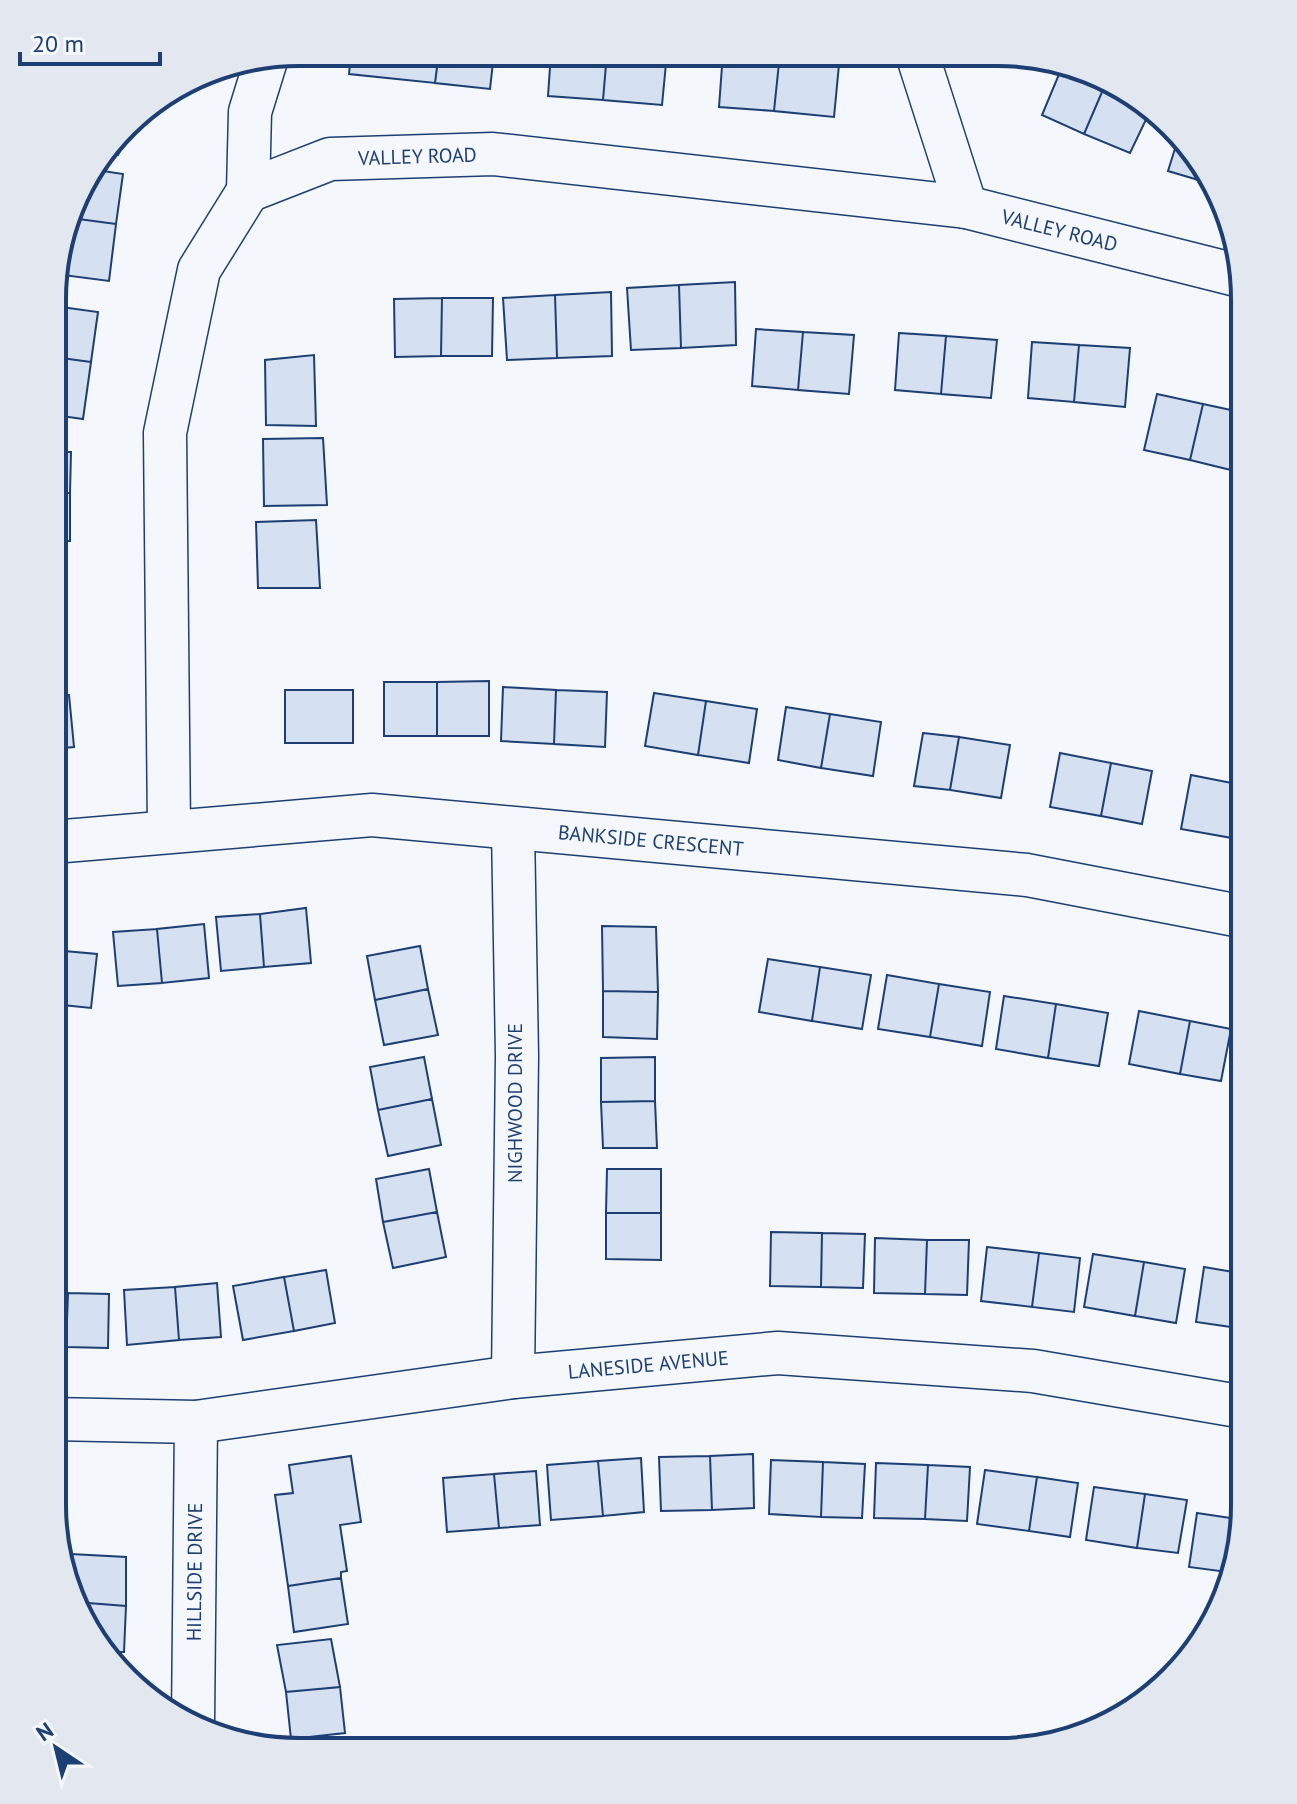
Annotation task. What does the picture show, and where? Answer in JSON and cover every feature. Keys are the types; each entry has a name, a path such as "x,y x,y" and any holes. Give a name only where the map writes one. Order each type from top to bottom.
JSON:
{"street":[{"path":"921,66 966,207"},
{"path":"169,830 165,433 199,270 248,191 250,112 263,69"},
{"name":"VALLEY ROAD","path":"248,191 330,159 493,154 966,207 1230,273"},
{"name":"BANKSIDE CRESCENT","path":"66,841 372,815 1027,875 1231,914"},
{"name":"NIGHWOOD DRIVE","path":"513,829 517,1056 513,1377"},
{"name":"LANESIDE AVENUE","path":"66,1419 196,1422 513,1377 778,1353 1033,1371 1231,1405"},
{"name":"HILLSIDE DRIVE","path":"193,1712 196,1422"}],"building":[{"path":"350,66 437,66 435,83 349,74"},
{"path":"437,66 493,66 490,89 435,83"},
{"path":"550,66 606,66 603,100 548,96"},
{"path":"606,66 666,66 662,105 603,100"},
{"path":"722,66 779,66 774,111 719,107"},
{"path":"779,66 839,66 834,117 774,111"},
{"path":"1059,74 1102,91 1084,134 1042,115"},
{"path":"1102,91 1146,119 1130,153 1084,134"},
{"path":"1175,148 1198,180 1168,171"},
{"path":"104,171 123,174 116,224 80,219"},
{"path":"80,219 116,224 109,281 68,276"},
{"path":"735,282 736,345 681,348 679,285"},
{"path":"679,285 681,348 631,350 627,288"},
{"path":"611,292 612,356 557,358 555,295"},
{"path":"555,295 557,358 507,360 503,298"},
{"path":"442,298 493,298 492,356 441,356"},
{"path":"442,298 441,356 395,357 394,299"},
{"path":"66,308 98,312 91,362 66,359"},
{"path":"756,329 803,332 798,390 752,386"},
{"path":"803,332 854,335 849,394 798,390"},
{"path":"899,333 946,336 941,394 895,390"},
{"path":"946,336 997,340 991,398 941,394"},
{"path":"1032,342 1079,345 1074,402 1028,398"},
{"path":"1079,345 1130,348 1125,407 1074,402"},
{"path":"314,355 316,426 266,425 265,360"},
{"path":"66,359 91,362 83,419 66,417"},
{"path":"1157,394 1203,404 1190,460 1144,450"},
{"path":"1203,404 1231,410 1231,470 1190,460"},
{"path":"323,438 327,505 264,506 263,439"},
{"path":"66,452 71,452 70,493 66,493"},
{"path":"66,493 70,493 70,541 66,541"},
{"path":"316,520 320,588 258,588 256,522"},
{"path":"489,681 489,736 437,736 437,682"},
{"path":"384,682 437,682 437,736 384,736"},
{"path":"503,687 556,690 554,744 501,741"},
{"path":"285,690 353,690 353,743 285,743"},
{"path":"556,690 607,692 605,747 554,744"},
{"path":"654,693 706,701 698,755 645,746"},
{"path":"66,695 69,695 74,747 66,748"},
{"path":"706,701 757,709 749,763 698,755"},
{"path":"786,707 830,714 821,768 778,760"},
{"path":"830,714 881,722 873,776 821,768"},
{"path":"923,733 959,737 950,790 914,786"},
{"path":"959,737 1010,745 1001,798 950,790"},
{"path":"1060,753 1111,763 1101,816 1050,807"},
{"path":"1111,763 1152,771 1142,824 1101,816"},
{"path":"1191,775 1231,783 1231,838 1181,829"},
{"path":"306,908 311,963 264,967 260,914"},
{"path":"260,914 264,967 221,971 216,917"},
{"path":"204,924 209,978 162,983 157,929"},
{"path":"602,926 656,927 658,992 603,991"},
{"path":"157,929 162,983 118,986 113,932"},
{"path":"420,946 428,989 375,1000 367,956"},
{"path":"66,951 97,954 91,1008 66,1005"},
{"path":"768,959 820,967 812,1021 759,1012"},
{"path":"820,967 871,975 862,1029 812,1021"},
{"path":"887,975 939,984 930,1037 878,1029"},
{"path":"939,984 990,992 982,1046 930,1037"},
{"path":"428,989 438,1035 384,1045 375,1000"},
{"path":"603,991 658,992 657,1039 603,1037"},
{"path":"1004,996 1056,1004 1048,1058 996,1049"},
{"path":"1056,1004 1108,1013 1099,1066 1048,1058"},
{"path":"1139,1011 1190,1021 1180,1074 1129,1064"},
{"path":"1190,1021 1231,1029 1221,1081 1180,1074"},
{"path":"424,1057 432,1099 378,1110 370,1067"},
{"path":"655,1057 655,1101 601,1102 601,1058"},
{"path":"432,1099 441,1145 388,1156 378,1110"},
{"path":"655,1101 657,1148 603,1148 601,1102"},
{"path":"429,1169 437,1212 383,1222 376,1179"},
{"path":"607,1169 661,1169 661,1213 606,1213"},
{"path":"437,1212 446,1257 393,1268 383,1222"},
{"path":"606,1213 661,1213 661,1260 606,1259"},
{"path":"771,1232 822,1233 821,1287 770,1286"},
{"path":"822,1233 865,1234 863,1288 821,1287"},
{"path":"875,1238 927,1240 925,1294 874,1293"},
{"path":"927,1240 969,1240 967,1295 925,1294"},
{"path":"987,1247 1039,1253 1032,1307 981,1301"},
{"path":"1039,1253 1080,1258 1074,1312 1032,1307"},
{"path":"1093,1254 1144,1262 1135,1316 1084,1307"},
{"path":"1144,1262 1185,1269 1176,1323 1135,1316"},
{"path":"1204,1267 1231,1272 1231,1327 1196,1322"},
{"path":"326,1270 335,1323 294,1331 284,1277"},
{"path":"284,1277 294,1331 243,1340 233,1286"},
{"path":"217,1283 221,1337 179,1340 175,1287"},
{"path":"175,1287 179,1340 127,1345 124,1290"},
{"path":"66,1293 68,1293 66,1347"},
{"path":"68,1293 109,1294 108,1348 66,1347"},
{"path":"753,1454 754,1508 712,1510 710,1456"},
{"path":"351,1456 361,1522 340,1525 347,1571 341,1572 341,1578 288,1586 275,1495 293,1493 289,1465"},
{"path":"710,1456 712,1510 661,1511 659,1457"},
{"path":"641,1458 644,1512 603,1516 598,1461"},
{"path":"771,1460 823,1462 821,1517 769,1514"},
{"path":"598,1461 603,1516 551,1520 547,1465"},
{"path":"823,1462 865,1464 862,1518 821,1517"},
{"path":"876,1463 928,1465 925,1519 874,1518"},
{"path":"928,1465 970,1467 967,1521 925,1519"},
{"path":"985,1470 1037,1477 1029,1531 977,1524"},
{"path":"536,1471 540,1525 499,1528 494,1474"},
{"path":"494,1474 499,1528 447,1532 443,1478"},
{"path":"1037,1477 1078,1483 1070,1537 1029,1531"},
{"path":"1094,1487 1145,1494 1137,1548 1086,1540"},
{"path":"1145,1494 1187,1500 1178,1553 1137,1548"},
{"path":"1197,1513 1231,1518 1221,1571 1189,1567"},
{"path":"72,1554 126,1557 126,1606 88,1603"},
{"path":"341,1578 348,1624 294,1632 288,1586"},
{"path":"88,1603 126,1606 124,1652 119,1652 105,1634"},
{"path":"331,1639 340,1687 286,1692 277,1645"},
{"path":"340,1687 345,1733 291,1737 286,1692"}]}
